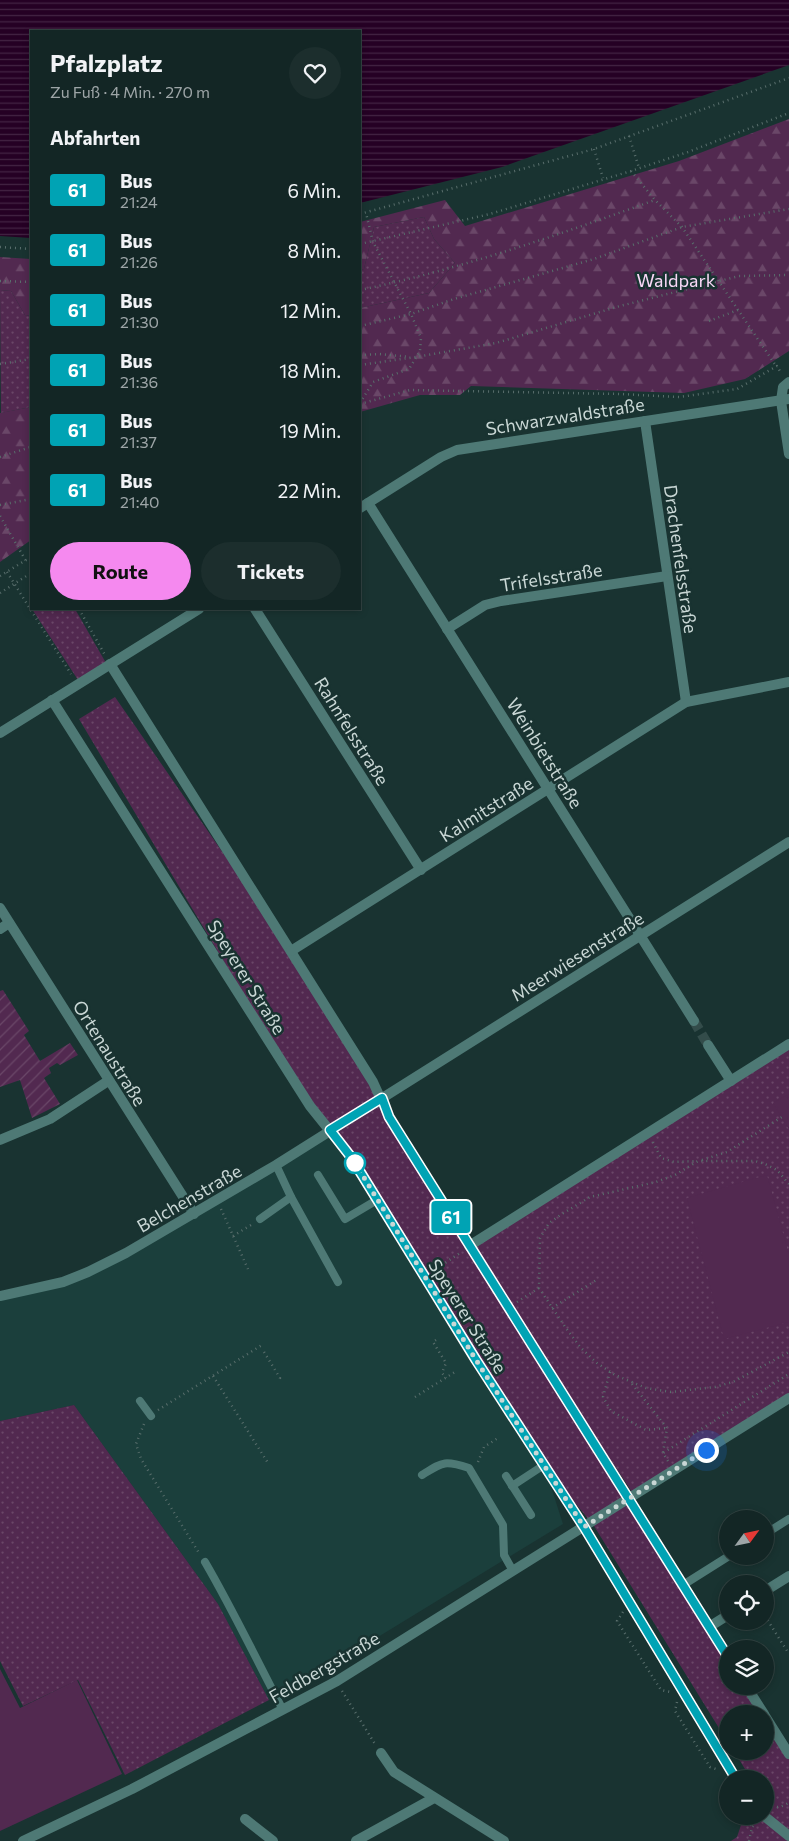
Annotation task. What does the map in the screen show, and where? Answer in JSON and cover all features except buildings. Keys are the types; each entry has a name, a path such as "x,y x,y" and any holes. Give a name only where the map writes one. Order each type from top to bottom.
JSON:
{"street":[{"path":"788,383 783,387 789,454"},
{"name":"Schwarzwaldstraße","path":"364,505 442,457 457,450 785,400"},
{"name":"Drachenfelsstraße","path":"645,421 686,702"},
{"name":"Weinbietstraße","path":"364,505 448,629 694,1021"},
{"name":"Trifelsstraße","path":"448,629 484,605 667,576"},
{"path":"0,733 197,610"},
{"name":"Rahnfelsstraße","path":"256,610 421,870"},
{"path":"110,664 373,1082 382,1098 389,1117 469,1246 719,1643"},
{"name":"Kalmitstraße","path":"291,951 686,702 789,682"},
{"name":"Speyerer Straße","path":"52,700 310,1106 351,1157 476,1360 584,1527 731,1770"},
{"name":"Meerwiesenstraße","path":"382,1098 789,842"},
{"name":"Ortenaustraße","path":"0,908 194,1214"},
{"path":"0,929 9,923"},
{"path":"469,1246 789,1044"},
{"path":"708,1045 731,1081"},
{"path":"0,1140 50,1119 108,1081"},
{"name":"Belchenstraße","path":"0,1296 63,1282 126,1253 276,1166 382,1098"},
{"name":"Feldbergstraße","path":"23,1841 132,1789 337,1681 789,1398"},
{"path":"774,1585 789,1576"},
{"path":"709,1627 719,1621"},
{"path":"774,1731 789,1754"},
{"path":"381,1753 394,1772 504,1841"},
{"path":"356,1841 434,1798"},
{"path":"245,1819 273,1841"},
{"path":"771,1825 789,1836"}],"lane":[{"path":"276,1166 338,1282"},
{"path":"318,1175 345,1219 377,1200"},
{"path":"260,1219 291,1197"},
{"path":"140,1401 151,1416"},
{"path":"422,1475 440,1464 451,1462 469,1468 503,1525 504,1555 513,1570"},
{"path":"512,1486 544,1465"},
{"path":"506,1476 531,1515"},
{"path":"774,1528 789,1519"},
{"path":"205,1562 227,1600 283,1710"},
{"path":"683,1586 719,1563"}],"path":[{"path":"361,214 594,149 789,78"},
{"path":"361,244 490,214 604,178 639,169 789,113"},
{"path":"628,136 639,169"},
{"path":"594,149 604,178"},
{"path":"631,171 655,200 682,226 788,383"},
{"path":"361,290 395,283 552,237 655,200"},
{"path":"361,326 411,314 454,299 594,259 682,226 789,209"},
{"path":"361,401 373,382 409,369 420,351 420,338 411,314 373,242 366,213"},
{"path":"0,247 30,249"},
{"path":"361,365 496,343 620,306 738,276 789,275"},
{"path":"0,282 30,282"},
{"path":"709,321 738,310"},
{"path":"361,355 379,354 416,357"},
{"path":"0,364 30,359"},
{"path":"361,403 410,390 679,397 737,389 777,366"},
{"path":"0,457 30,447"},
{"path":"0,505 30,499"},
{"path":"0,516 26,561"},
{"path":"0,576 30,558"},
{"path":"7,572 30,609"},
{"path":"0,593 30,574"},
{"path":"31,610 78,684"},
{"path":"79,610 110,664"},
{"path":"782,1117 727,1152 698,1161 675,1175 656,1182 590,1197 549,1223 540,1238 539,1288 581,1348 597,1363 631,1383 646,1388 671,1392 715,1387 733,1382 789,1352"},
{"path":"648,1133 661,1158 684,1162 755,1161 766,1164 776,1170 789,1184"},
{"path":"217,1201 248,1269"},
{"path":"234,1236 260,1219"},
{"path":"431,1272 469,1246"},
{"path":"552,1308 598,1279"},
{"path":"508,1308 539,1288"},
{"path":"436,1340 433,1342 446,1363 442,1373 446,1378"},
{"path":"205,1562 141,1459 136,1444 146,1420 151,1416 262,1345"},
{"path":"264,1352 280,1378 277,1380"},
{"path":"416,1397 456,1372"},
{"path":"610,1372 603,1397 611,1410 646,1430 667,1428"},
{"path":"663,1452 789,1374"},
{"path":"214,1376 268,1463"},
{"path":"631,1383 667,1428 663,1452 674,1471"},
{"path":"480,1468 478,1462 484,1447 498,1438"},
{"path":"629,1602 617,1621 661,1690 671,1692 677,1702 675,1711 710,1768 717,1769 719,1772"},
{"path":"774,1630 789,1654"},
{"path":"337,1681 381,1753"},
{"path":"774,1807 780,1807 789,1803"},
{"path":"749,1841 752,1827 754,1825"}],"shaded area":[{"path":"0,0 789,0 789,65 502,167 361,203 361,30 30,30 30,238 0,236"},
{"path":"330,1131 544,1465 563,1524 360,1648 269,1700 218,1604 74,1405 0,1421 0,1296 88,1272"}],"green space":[{"name":"Waldpark","path":"789,119 789,351 745,379 684,393 471,386 460,395 420,395 361,412 361,308 429,293 455,263 434,239 424,217 374,227 364,269 361,270 361,222 445,200 465,226 679,161"},
{"path":"424,217 434,239 455,263 429,293 361,308 361,270 364,269 374,227"},
{"path":"0,257 30,259 30,316 25,315 11,291 0,290"},
{"path":"0,290 11,291 25,315 30,316 30,407 1,413"},
{"path":"30,407 30,541 0,562 0,413"},
{"path":"33,610 76,610 106,663 78,680"},
{"path":"115,697 291,951 469,1246 789,1044 789,1394 632,1492 487,1274 719,1644 719,1695 752,1695 758,1705 719,1705 719,1728 594,1526 544,1465 377,1200 310,1106 79,719"},
{"path":"3,990 29,1031 24,1035 40,1061 70,1043 78,1055 60,1065 57,1063 49,1068 51,1073 44,1078 60,1104 32,1118 20,1080 0,1087 0,991"},
{"path":"789,1094 789,1129 773,1103"},
{"path":"767,1175 789,1255 789,1322 724,1339 687,1198"},
{"path":"74,1405 218,1604 269,1700 125,1775 78,1680 23,1706 0,1661 0,1421"},
{"path":"0,1669 20,1708 77,1680 122,1774 0,1831"},
{"path":"774,1730 789,1754 789,1841 731,1841 737,1837 741,1825 774,1825 774,1770 746,1770 739,1760 774,1760"}],"tunnel":[{"path":"694,1021 708,1045"}],"bus line":[{"name":"61","path":"719,1643 389,1117 382,1098 330,1130 351,1157 476,1360 584,1527 731,1770"}],"route":[{"path":"355,1163 476,1360 584,1527 706,1450"}]}
